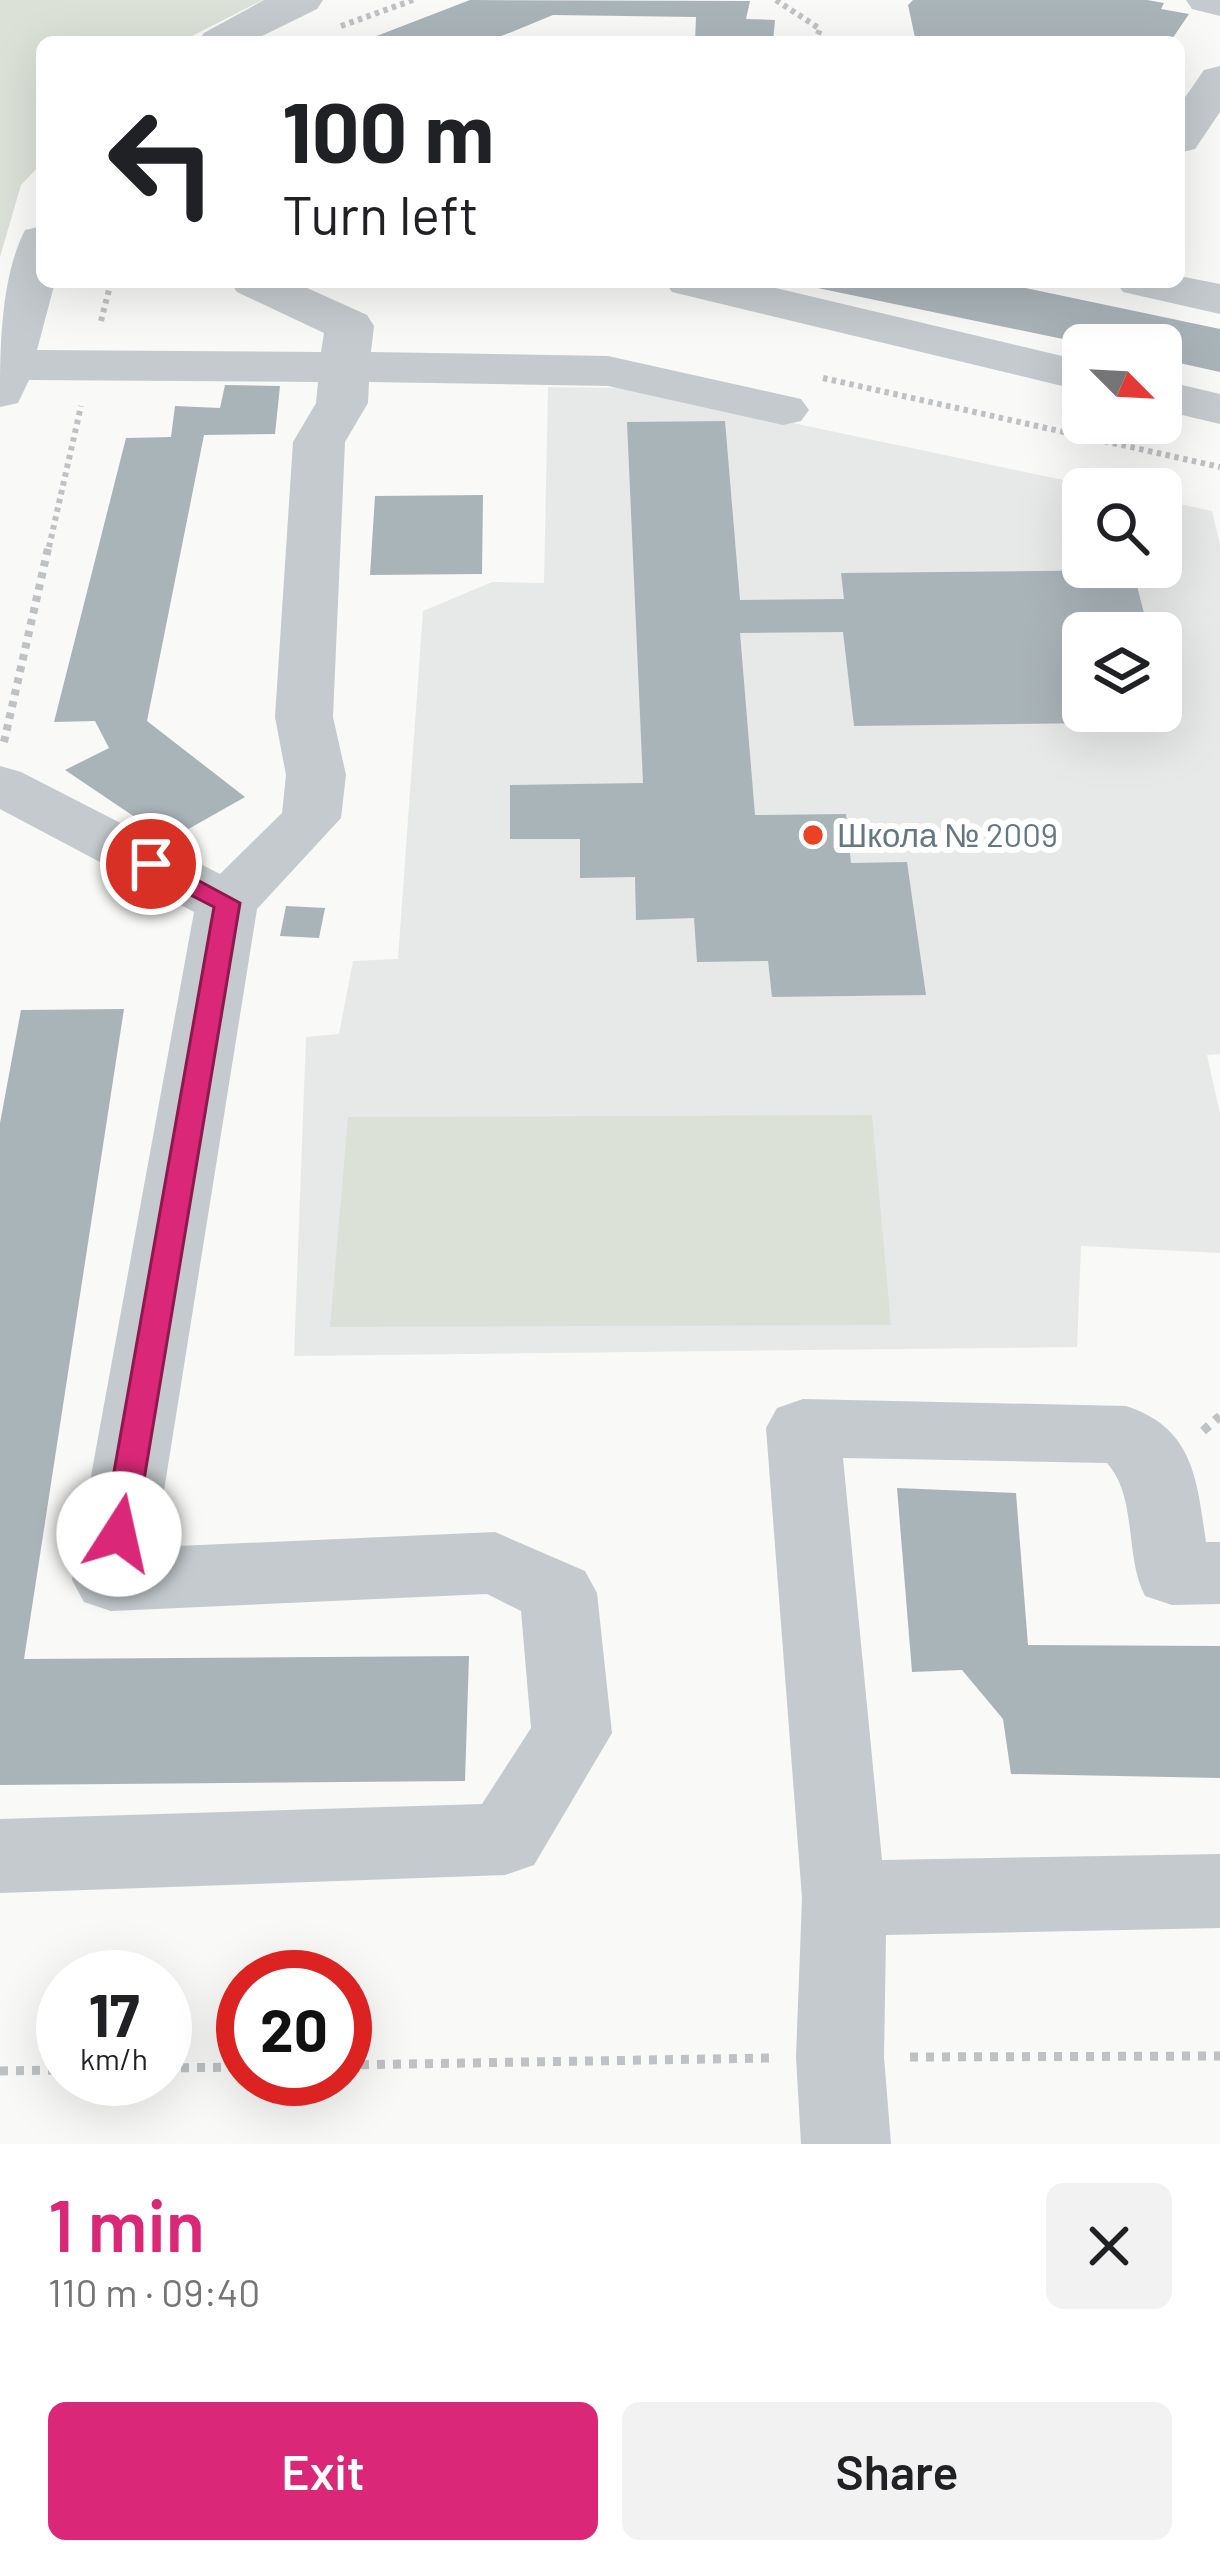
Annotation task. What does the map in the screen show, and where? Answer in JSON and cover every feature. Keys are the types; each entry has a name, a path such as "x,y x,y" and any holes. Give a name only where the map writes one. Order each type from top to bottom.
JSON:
{"street":[{"path":"1207,0 1220,3"},
{"path":"229,36 266,14 316,15"},
{"path":"1185,130 1220,79"},
{"path":"36,262 4,378 350,325"},
{"path":"267,288 350,325 608,370 783,410"},
{"path":"714,288 1062,371"},
{"path":"1168,288 1220,299"},
{"path":"0,1856 505,1839 572,1732 557,1593 495,1563 111,1580 227,903 311,818 316,775 304,717 319,442 342,403 350,325"},
{"path":"1182,400 1220,409"},
{"path":"0,785 227,903"},
{"path":"846,2144 841,2057 844,1898 803,1428 1126,1435 1158,1470 1172,1574 1220,1573"},
{"path":"844,1898 1220,1891"}],"path":[{"path":"316,15 412,0"},
{"path":"776,0 820,28 817,36"},
{"path":"0,759 109,288"},
{"path":"0,2071 36,2070"}],"shaded area":[{"path":"0,0 263,0 192,36 36,36 36,169 21,185 0,257"},
{"name":"Школа № 2009","path":"548,387 626,388 1062,480 1062,588 1182,588 1182,505 1212,511 1220,545 1220,1054 1207,1055 1220,1114 1220,1253 1081,1246 1077,1347 294,1356 306,1037 339,1034 353,961 398,959 423,611 492,582 544,583"},
{"path":"872,1115 891,1325 330,1327 348,1117"}],"building":[{"path":"470,0 750,1 746,19 775,20 774,36 695,36 696,17 553,15 502,36 377,36"},
{"path":"913,0 1147,0 1164,3 1161,9 1189,14 1174,36 915,36 908,5"},
{"path":"818,288 1025,288 1220,329 1220,372 1182,364 1182,324 1062,324 1062,339"},
{"path":"225,385 280,386 275,434 204,435 147,721 245,797 169,840 65,770 109,748 95,721 54,722 126,438 171,437 175,406 220,408"},
{"path":"725,421 740,600 844,599 841,573 1062,571 1062,588 1138,588 1144,612 1062,612 1062,723 854,726 843,632 740,633 755,815 846,814 851,863 907,862 926,995 772,997 768,961 697,962 694,918 636,920 635,877 580,878 580,839 510,839 510,785 643,783 627,422"},
{"path":"483,495 482,574 370,575 375,496"},
{"path":"286,906 325,908 319,938 280,936"},
{"path":"124,1009 24,1659 469,1656 465,1781 0,1785 0,1123 21,1010"},
{"path":"897,1488 1016,1493 1028,1645 1220,1646 1220,1778 1011,1774 1003,1719 962,1670 912,1672"}],"place":[{"name":"Школа № 2009","path":"813,835"}],"route":[{"path":"119,1534 227,903 151,864"}]}
